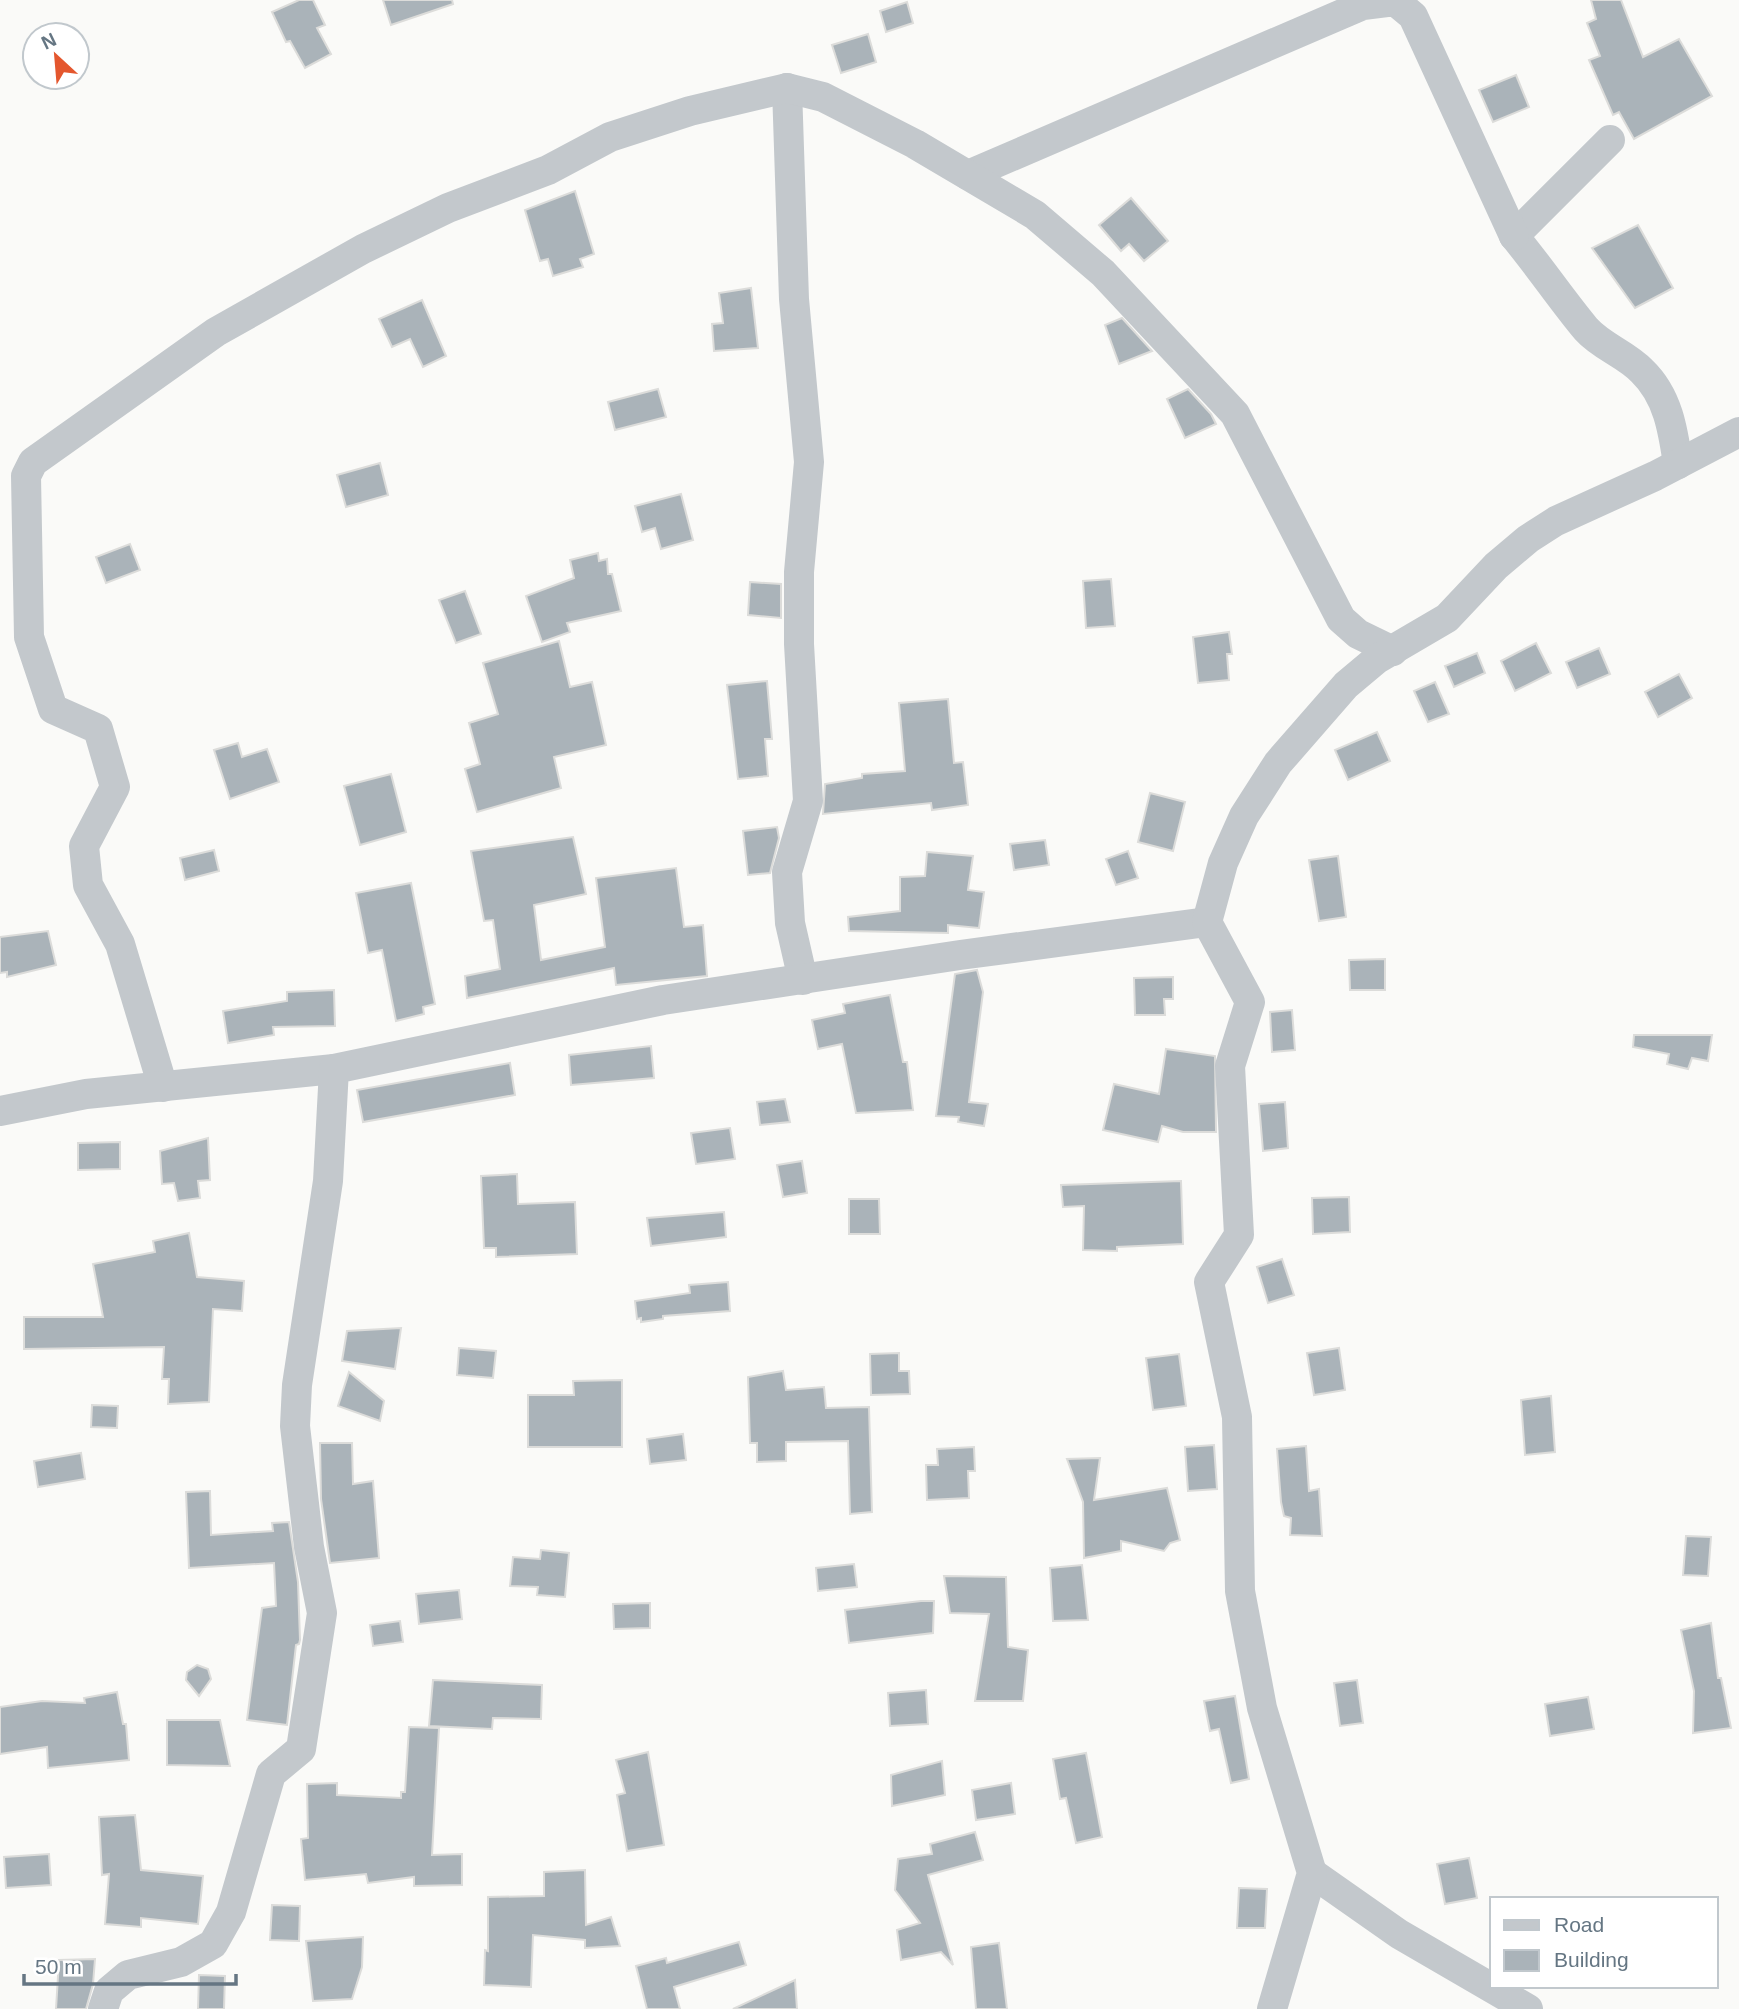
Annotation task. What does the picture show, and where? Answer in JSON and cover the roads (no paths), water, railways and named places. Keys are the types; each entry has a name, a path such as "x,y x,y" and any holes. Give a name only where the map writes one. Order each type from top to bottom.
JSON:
{"street":[{"path":"968,175 1363,5 1395,1 1413,16 1514,236 1587,329 1607,348 1641,370 1657,391 1670,415 1678,464"},
{"path":"787,88 794,299 810,462 799,572 799,644 808,801 787,872 790,923 803,980"},
{"path":"163,1087 120,944 88,885 84,846 115,788 101,740 97,729 52,709 29,637 26,476 33,462 216,332 363,249 448,208 548,170 610,137 690,111 787,88 823,97 968,175 1035,215 1084,256 1197,370 1235,414 1341,619 1358,634 1393,651"},
{"path":"1514,236 1610,141"},
{"path":"1272,2009 1312,1873 1262,1708 1240,1591 1237,1416 1209,1282 1239,1235 1230,1066 1250,1002 1207,922 1228,851 1244,816 1278,763 1346,685 1377,659 1447,618 1496,566 1528,538 1556,521 1739,432"},
{"path":"0,1111 86,1094 334,1069 663,1000 960,955 1207,922"},
{"path":"103,2009 109,1991 128,1975 181,1962 213,1944 232,1912 271,1774 301,1748 322,1613 309,1547 295,1426 296,1399 328,1181 334,1069"},
{"path":"1312,1873 1399,1934 1490,1987"},
{"path":"1492,1988 1528,2009"}]}
